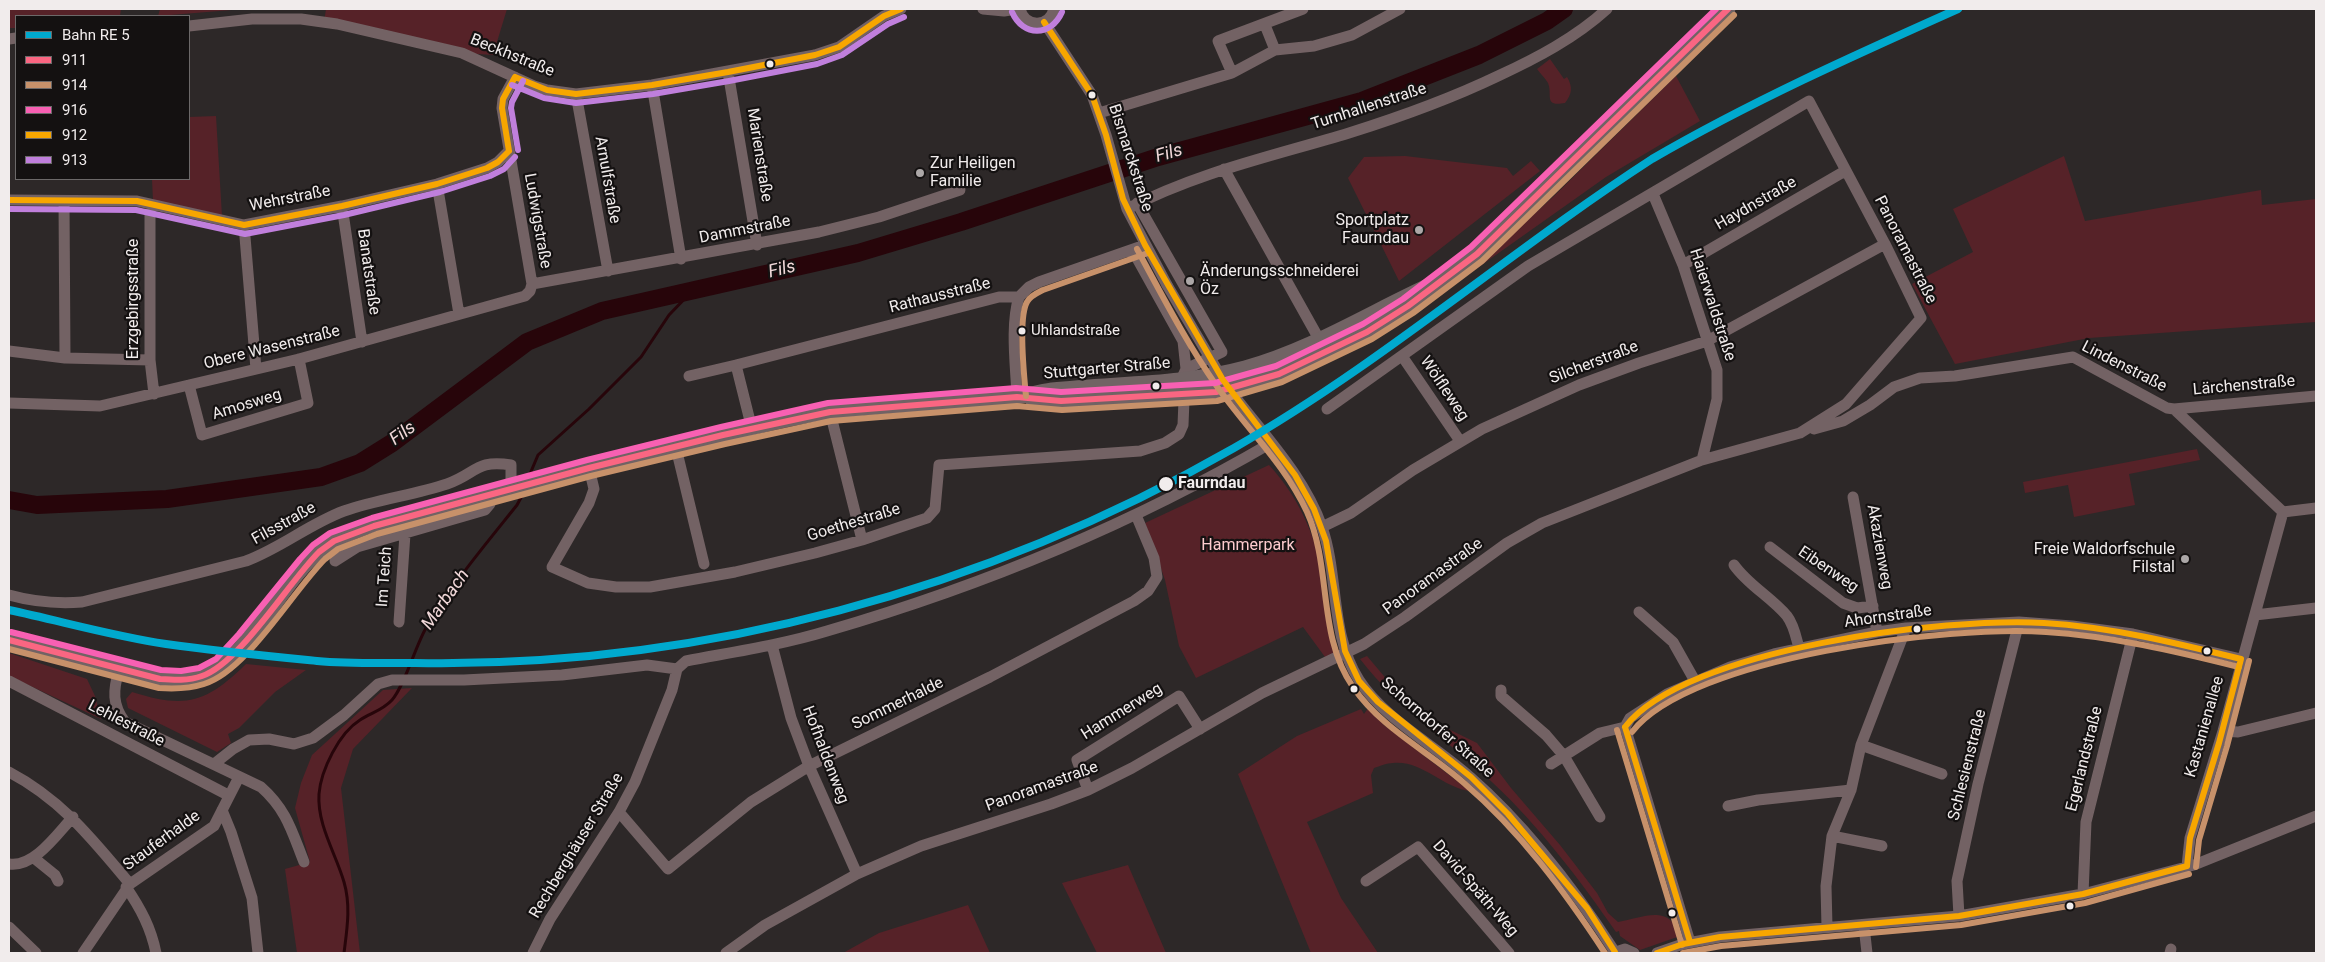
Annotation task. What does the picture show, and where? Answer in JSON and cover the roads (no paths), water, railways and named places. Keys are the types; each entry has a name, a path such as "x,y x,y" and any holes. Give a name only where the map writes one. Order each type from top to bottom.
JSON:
{"main road":[{"name":"Stuttgarter Straße","path":"1184,381 1216,392 1279,374 1316,358 1375,327 1408,306 1448,276 1501,231 1728,9"},
{"name":"Stuttgarter Straße","path":"9,640 117,671 160,679 182,680 202,676 221,666 246,640 306,564 334,541 374,526 589,468 830,412 1017,397 1061,401 1184,381 1242,368 1274,359 1316,335 1448,276"}],"street":[{"name":"Beckhstraße","path":"190,26 252,20 301,20 337,24 462,53 547,90 576,94 652,85 815,55 839,47 884,16 901,9"},
{"path":"984,9 1019,9 1029,22 1034,24 1044,22 1052,15 1054,9"},
{"path":"1232,73 1218,41 1265,25 1303,9"},
{"path":"1099,113 1232,73 1275,50 1314,46 1350,35 1382,13 1400,9"},
{"name":"Turnhallenstraße","path":"1132,206 1186,181 1347,133 1458,95 1550,51 1608,9"},
{"name":"Bismarckstraße","path":"1044,22 1084,82 1099,113 1120,188 1222,352 1184,381"},
{"path":"1265,25 1275,50"},
{"name":"Marienstraße","path":"728,72 757,244"},
{"name":"Ludwigstraße","path":"515,77 503,99 502,108 532,284"},
{"path":"652,85 681,259"},
{"name":"Arnulfstraße","path":"576,94 608,271"},
{"name":"Panoramastraße","path":"726,953 765,925 857,874 922,846 1088,790 1200,730 1262,693 1345,651 1364,644 1507,543 1542,523 1702,460 1800,433 1846,404 1921,318 1885,244 1808,101 1653,194"},
{"name":"Wehrstraße","path":"9,200 64,201 76,199 137,201 244,225 342,206 437,184 487,168 498,162 509,151"},
{"path":"1224,169 1316,335"},
{"name":"Haydnstraße","path":"1683,265 1845,171"},
{"path":"437,184 459,314"},
{"name":"Dammstraße","path":"532,284 681,259 868,221 960,190"},
{"path":"1327,409 1528,266 1653,194"},
{"name":"Haierwaldstraße","path":"1653,194 1683,265 1717,370 1717,399 1702,460"},
{"path":"64,201 65,358"},
{"name":"Erzgebirgsstraße","path":"150,204 150,360 154,394"},
{"name":"Banatstraße","path":"342,206 362,342"},
{"name":"Bismarckstraße","path":"1132,206 1145,245 1223,380 1236,398"},
{"path":"244,225 256,369"},
{"name":"Silcherstraße","path":"1322,527 1345,516 1460,441 1523,409 1638,363 1707,342 1885,244"},
{"path":"1017,397 1015,326 1016,306 1019,297 1039,282 1133,251 1145,245"},
{"path":"1133,251 1182,341 1184,381"},
{"name":"Obere Wasenstraße","path":"9,403 100,406 154,394 189,384 299,359 525,296 530,291 532,284"},
{"name":"Rathausstraße","path":"689,376 1000,297 1019,297"},
{"path":"9,351 65,358 150,360"},
{"name":"Wölfleweg","path":"1402,356 1460,441"},
{"name":"Lindenstraße","path":"1800,433 1843,421 1870,406 1894,387 1920,378 1955,376 2073,356 2167,408 2174,409 2283,512"},
{"name":"Amosweg","path":"189,384 202,435 308,404 299,359"},
{"path":"736,365 752,429"},
{"name":"Goethestraße","path":"589,468 594,489 589,503 552,566 588,583 616,587 650,586 735,572 862,540 927,518 935,509 939,465 1140,451 1165,443 1179,434 1183,425 1184,381"},
{"name":"Lärchenstraße","path":"2174,409 2316,396"},
{"name":"Schorndorfer Straße","path":"1236,398 1295,475 1322,527 1333,578 1345,651 1359,681 1378,702 1470,777 1508,814 1587,908 1614,952"},
{"path":"830,412 862,540"},
{"path":"214,764 233,749 249,740 269,739 294,744 313,738 344,715 378,684 392,680 464,680 562,675 647,665 677,669 686,661 772,645 826,632 958,590 1046,554 1136,515 1271,444"},
{"path":"676,448 704,564"},
{"name":"Filsstraße","path":"9,595 34,602 82,602 246,561 266,554 319,522 346,510 423,492 452,482 486,463 511,466 516,488"},
{"name":"Im Teich","path":"335,561 357,547 485,510 490,504 490,495"},
{"name":"Akazienweg","path":"1853,497 1865,574 1877,632"},
{"path":"2283,512 2316,508"},
{"name":"Kastanienallee","path":"2187,866 2190,838 2223,730 2283,512"},
{"name":"Sommerhalde","path":"619,812 668,869 750,802 808,766 990,677 1134,602 1148,591 1157,577 1154,558 1136,515"},
{"name":"Im Teich","path":"399,622 405,534"},
{"name":"Eibenweg","path":"1770,548 1849,606 1873,606"},
{"path":"1734,565 1743,578 1786,615 1793,625 1800,648"},
{"path":"2255,615 2316,608"},
{"path":"1639,612 1674,642 1695,682"},
{"name":"Ahornstraße","path":"1625,727 1630,718 1667,694 1755,658 1877,632 1906,628 2019,622 2133,634 2241,659"},
{"name":"Schlesienstraße","path":"1959,916 1957,880 1978,784 2019,622"},
{"path":"1827,926 1826,886 1832,836 1851,790 1862,745 1906,628"},
{"name":"Egerlandstraße","path":"2083,894 2086,822 2133,634"},
{"name":"Hofhaldenweg","path":"772,645 791,718 808,766 857,874"},
{"name":"Rechberghäuser Straße","path":"534,953 550,919 619,812 635,782 672,690 677,669"},
{"name":"Lehlestraße","path":"117,671 113,700 117,711 125,722 261,787 276,801 289,821 304,862"},
{"name":"Lehlestraße","path":"9,681 228,795"},
{"path":"1501,690 1501,696 1546,735 1564,756 1600,817"},
{"name":"Hammerweg","path":"1088,790 1077,760 1179,696 1200,730"},
{"path":"2223,730 2238,732 2316,713"},
{"path":"1551,764 1600,733 1625,727 1690,942"},
{"path":"1862,745 1942,774"},
{"path":"9,772 35,786 73,817 128,886 152,934 156,953"},
{"name":"Stauferhalde","path":"83,953 128,886 214,826 228,795 239,777"},
{"path":"1728,806 1758,800 1851,790"},
{"path":"222,810 252,898 258,953"},
{"path":"1657,953 1690,942 1720,937 1827,926 1864,926 1959,916 2083,894 2194,865 2316,816"},
{"path":"9,864 26,862 34,858 73,817"},
{"path":"1832,836 1882,846"},
{"name":"David-Späth-Weg","path":"1366,881 1418,847 1509,953"},
{"path":"34,858 55,875 58,881"},
{"path":"9,926 36,953"},
{"path":"1864,926 1867,953"},
{"path":"9,941 21,937"},
{"path":"1614,952 1625,949 1634,953"}],"waterway":[{"name":"Fils","path":"9,500 37,505 167,499 321,477 360,463 392,443 527,342 602,311 858,253 961,222 1158,157 1362,101 1479,55 1547,21 1564,9"},
{"name":"Marbach","path":"527,481 538,455 589,409 641,357 669,315 695,288"},
{"name":"Marbach","path":"344,953 348,918 346,891 341,871 324,828 319,806 320,784 327,763 338,743 352,726 392,700 401,685 422,636 436,612 469,565 517,505 524,492"}],"place":[{"name":"Zur Heiligen Familie","path":"920,173"},
{"name":"Sportplatz Faurndau","path":"1419,230"},
{"name":"Änderungsschneiderei Öz","path":"1190,281"},
{"name":"Uhlandstraße","path":"1022,331"},
{"name":"Faurndau","path":"1166,484"},
{"name":"Freie Waldorfschule Filstal","path":"2185,559"}],"park label":[{"name":"Hammerpark","path":"1248,546"}]}
